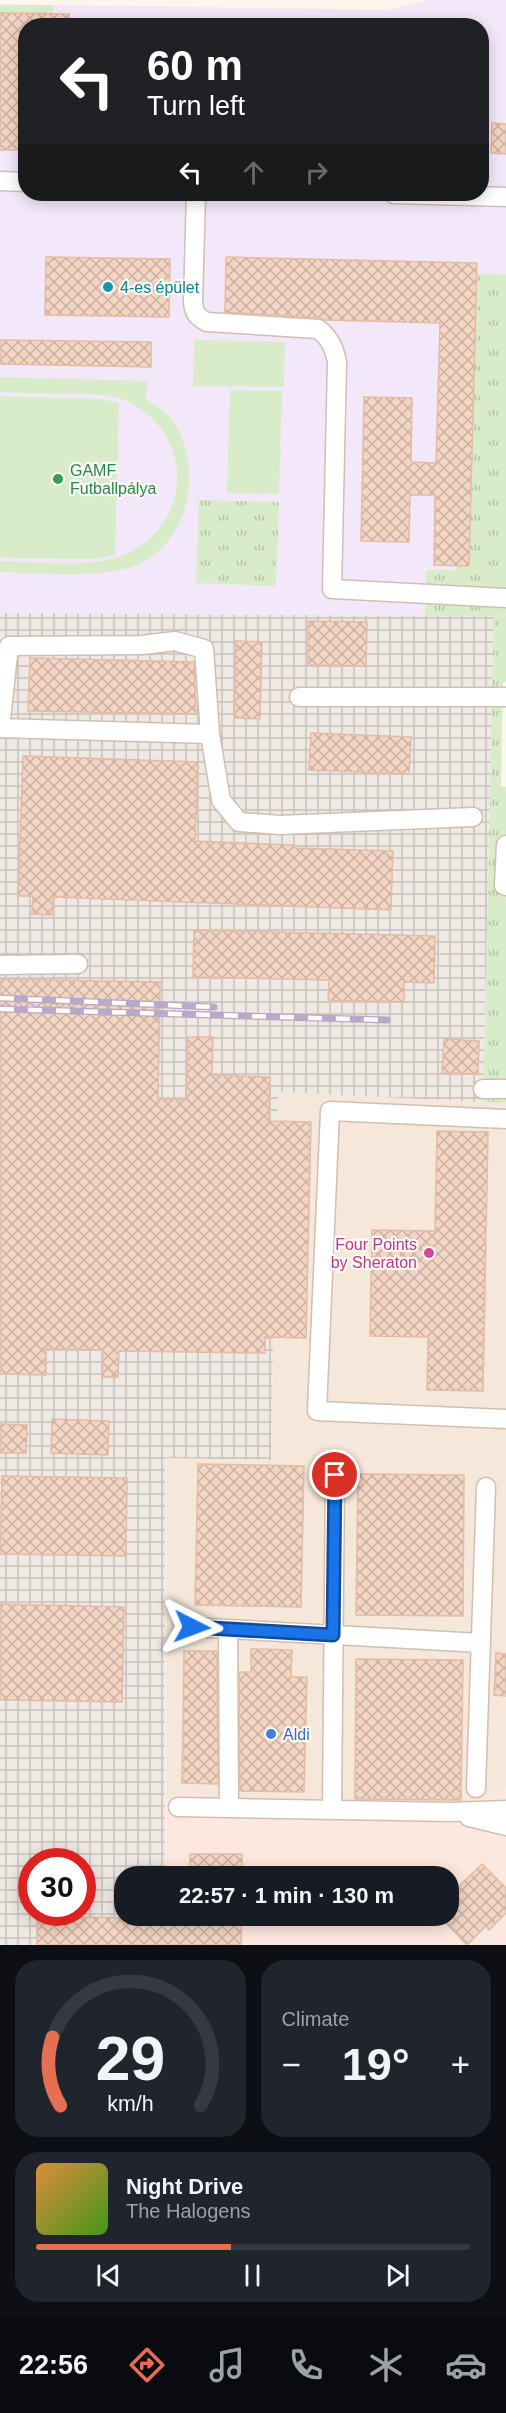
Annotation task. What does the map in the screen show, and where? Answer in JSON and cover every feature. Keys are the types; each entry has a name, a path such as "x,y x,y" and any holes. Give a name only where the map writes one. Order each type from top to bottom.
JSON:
{"street":[{"path":"0,181 18,182"},
{"path":"489,197 506,197"},
{"path":"196,201 193,302 198,318 207,322 318,329 330,340 334,350 337,362 332,589 506,598"},
{"path":"210,734 0,728 9,646 142,645 175,641 204,649 210,734 221,800 239,822 280,825 473,816"},
{"path":"299,697 506,697"},
{"path":"506,845 504,877 506,886"},
{"path":"0,965 78,964"},
{"path":"483,1089 506,1089"},
{"path":"506,1119 330,1111 317,1411 506,1419"},
{"path":"332,1809 335,1475"},
{"path":"476,1788 486,1486"},
{"path":"192,1627 481,1643"},
{"path":"228,1629 229,1807"},
{"path":"178,1807 450,1812 506,1810"},
{"path":"450,1812 506,1826"}],"shaded area":[{"path":"427,0 506,0 506,274 463,273 471,463 456,571 426,571 425,616 0,613 0,4 390,10"},
{"path":"0,613 494,616 483,1102 278,1092 271,1460 165,1458 165,1866 114,1866 114,1926 165,1926 164,1945 0,1945"},
{"path":"278,1092 506,1102 506,1787 463,1814 166,1799 165,1457 271,1460"},
{"path":"506,1787 506,1945 164,1945 165,1926 459,1926 459,1866 165,1866 166,1799 462,1814"}],"green space":[{"path":"0,5 53,5 53,18 18,18 18,39 0,68"},
{"path":"462,273 506,274 506,682 503,683 501,786 506,787 506,1102 483,1102 494,616 425,616 426,570 456,570 471,463"},
{"path":"194,340 285,342 284,387 193,386"},
{"path":"0,377 147,381 146,399 169,415 181,436 187,456 189,477 188,498 182,518 172,536 158,551 141,563 110,572 72,574 0,572 0,561 82,563 113,559 126,554 149,539 165,520 174,498 177,475 173,453 163,431 146,413 122,399 98,395 0,392"},
{"path":"230,390 282,391 279,494 227,493"},
{"name":"GAMF Futballpálya","path":"0,396 100,399 119,403 115,555 96,559 0,558"},
{"path":"199,500 279,502 276,586 196,583"}],"building":[{"path":"0,13 69,14 69,18 18,18 18,150 0,150"},
{"path":"492,123 506,124 506,154 491,153"},
{"name":"4-es épület","path":"46,257 170,259 169,317 45,315"},
{"path":"226,257 477,263 469,566 434,565 435,495 410,495 409,542 361,541 364,397 412,398 411,462 436,463 440,323 325,320 225,312"},
{"path":"0,340 151,342 151,367 0,364"},
{"path":"308,621 367,622 366,666 308,665"},
{"path":"236,641 262,642 260,719 234,718"},
{"path":"30,658 194,662 196,714 28,711"},
{"path":"311,733 411,737 409,774 309,770"},
{"path":"23,756 198,762 195,841 293,845 293,848 393,851 391,910 53,897 52,915 32,914 33,896 18,896"},
{"path":"194,930 435,936 434,983 404,982 404,1002 328,1000 329,980 193,977"},
{"path":"0,979 160,982 158,1099 186,1100 188,1037 213,1037 212,1075 270,1077 269,1121 311,1122 306,1338 265,1337 265,1353 119,1351 118,1377 102,1377 103,1350 46,1349 46,1375 0,1374"},
{"path":"444,1039 479,1041 478,1074 442,1073"},
{"name":"Four Points by Sheraton","path":"437,1131 488,1132 483,1391 427,1390 428,1337 370,1336 372,1230 435,1231"},
{"path":"52,1419 109,1421 108,1455 51,1453"},
{"path":"0,1424 27,1425 26,1453 0,1453"},
{"path":"198,1464 304,1466 301,1607 195,1605"},
{"path":"358,1474 464,1475 463,1616 356,1615"},
{"path":"2,1476 127,1478 126,1556 0,1554"},
{"path":"0,1604 124,1607 122,1702 0,1700"},
{"name":"Aldi","path":"251,1649 292,1650 291,1677 307,1677 304,1792 240,1791 239,1672 251,1672"},
{"path":"184,1651 217,1651 218,1784 182,1783"},
{"path":"496,1653 506,1654 506,1696 494,1695"},
{"path":"356,1659 463,1660 461,1800 355,1799"},
{"path":"190,1854 242,1854 242,1866 190,1866"},
{"path":"482,1864 506,1888 506,1913 489,1930 486,1926 467,1945 449,1926 459,1926 459,1886"},
{"path":"96,1917 114,1918 114,1926 242,1926 241,1945 37,1945 37,1926 96,1926"}],"railway":[{"path":"0,998 214,1007"},
{"path":"0,1009 387,1020"}],"place":[{"name":"4-es épület","path":"108,287"},
{"name":"GAMF Futballpálya","path":"58,479"},
{"name":"Four Points by Sheraton","path":"429,1253"},
{"name":"Aldi","path":"271,1734"}],"route":[{"path":"192,1627 333,1635 335,1475"}]}
